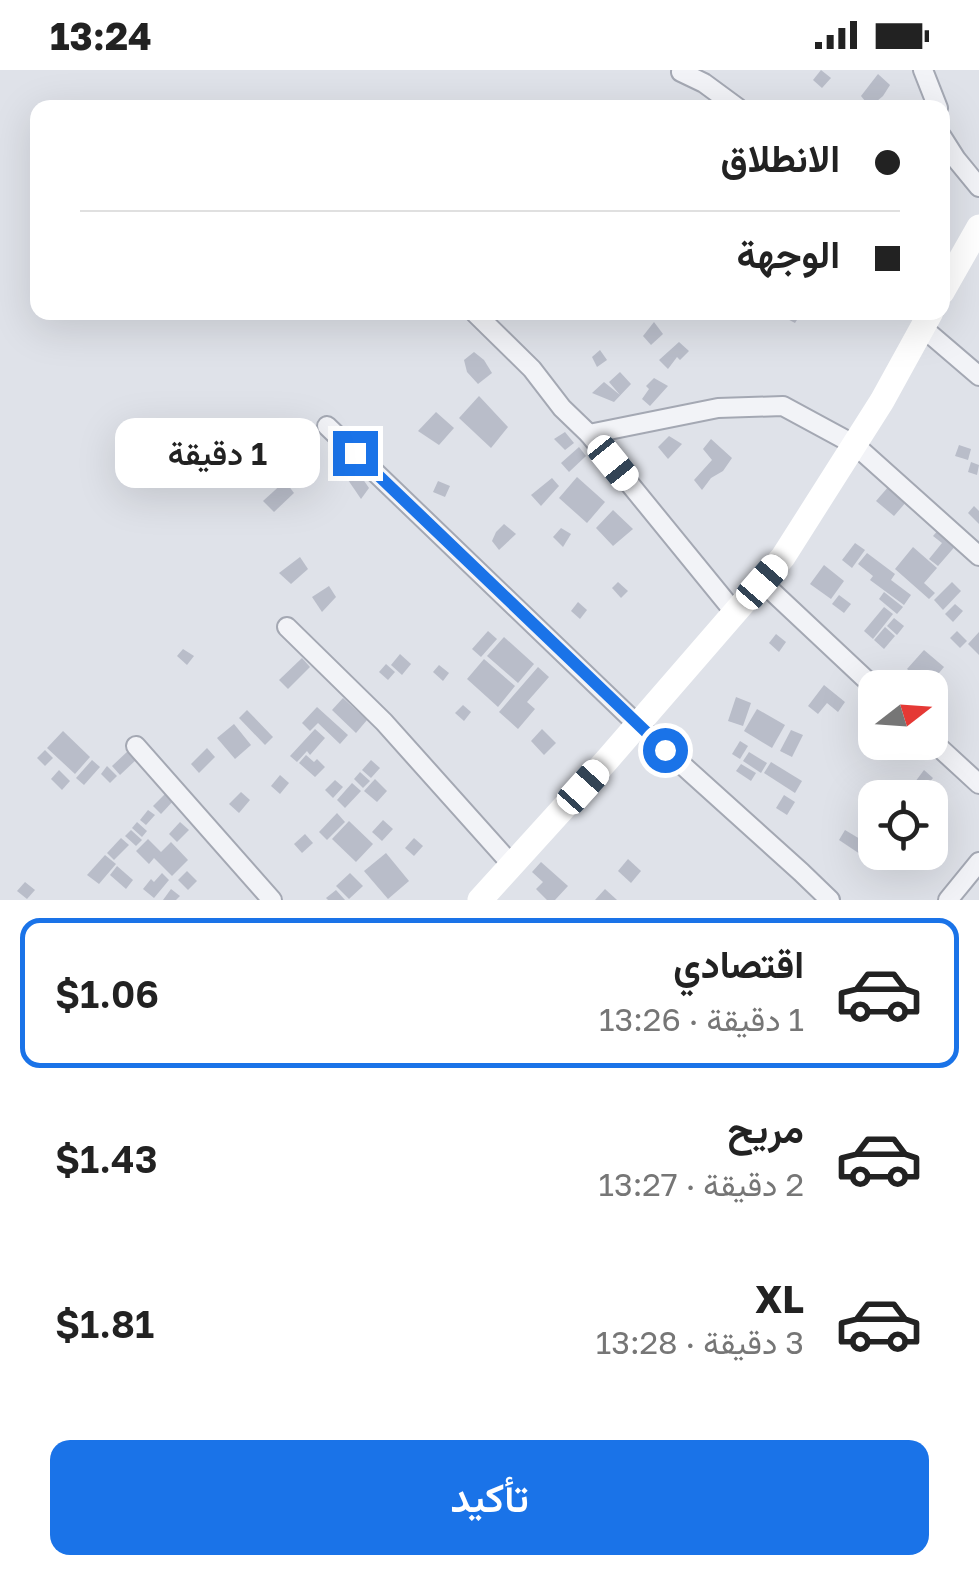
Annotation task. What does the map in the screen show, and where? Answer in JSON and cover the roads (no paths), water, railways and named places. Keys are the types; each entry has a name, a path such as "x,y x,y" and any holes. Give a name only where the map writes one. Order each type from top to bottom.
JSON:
{"main road":[{"path":"950,275 979,227"},
{"path":"480,900 783,558 927,320"}],"street":[{"path":"923,70 935,100"},
{"path":"681,72 727,100"},
{"path":"950,150 979,187"},
{"path":"481,320 532,369 562,408 589,434 735,614"},
{"path":"927,320 979,376"},
{"path":"589,434 718,408 782,406 855,444 979,556"},
{"path":"327,426 638,725 830,900"},
{"path":"762,582 858,672"},
{"path":"287,627 384,722 512,865"},
{"path":"136,746 272,900"},
{"path":"948,756 979,784"},
{"path":"948,900 979,862"}]}
